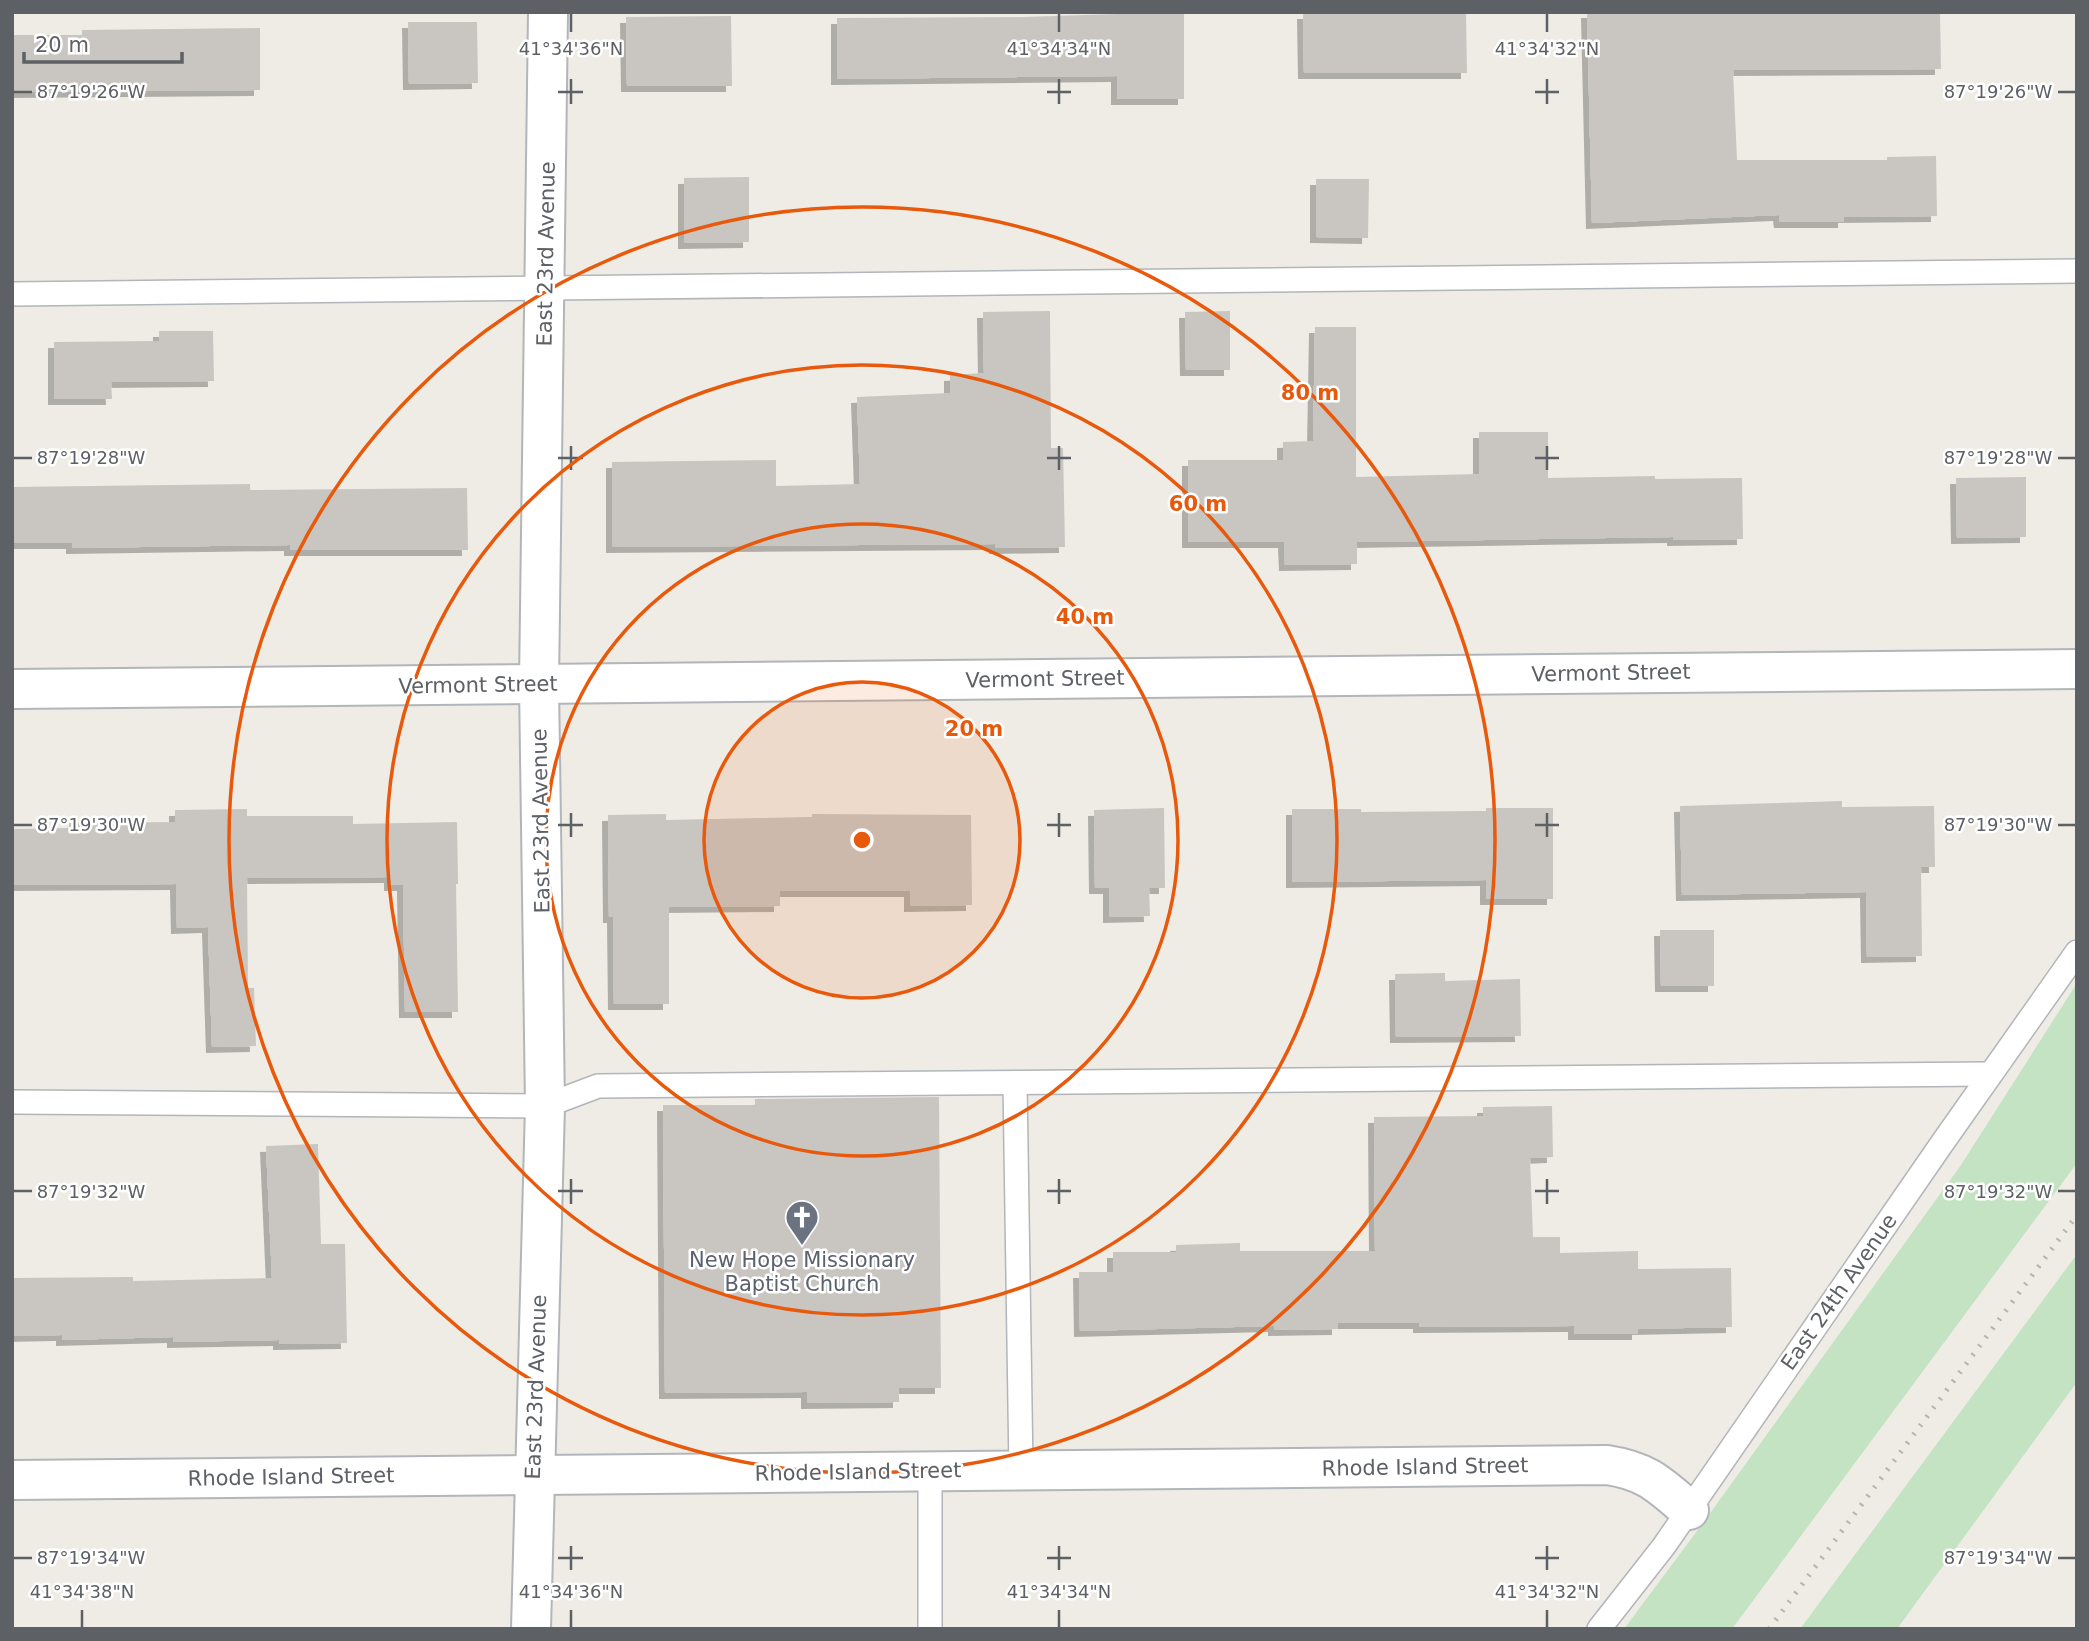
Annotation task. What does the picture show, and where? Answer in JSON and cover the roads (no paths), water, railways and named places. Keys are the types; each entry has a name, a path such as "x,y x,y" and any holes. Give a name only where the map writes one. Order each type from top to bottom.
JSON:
{"street":[{"name":"East 23rd Avenue","path":"531,1629 533,1475 545,1106 539,684 548,12"},
{"name":"Vermont Street","path":"12,689 2077,669"},
{"name":"Rhode Island Street","path":"12,1480 1607,1465 1640,1472 1654,1479 1689,1510"}],"lane":[{"path":"12,294 2077,271"},
{"name":"East 24th Avenue","path":"1599,1629 1664,1546 2077,952"},
{"path":"12,1102 545,1106 598,1086 1990,1074"},
{"path":"1015,1083 1021,1470"},
{"path":"930,1472 930,1629"}],"railway":[{"path":"1769,1629 2077,1215"}],"place":[{"name":"New Hope Missionary Baptist Church","path":"802,1247"}]}
